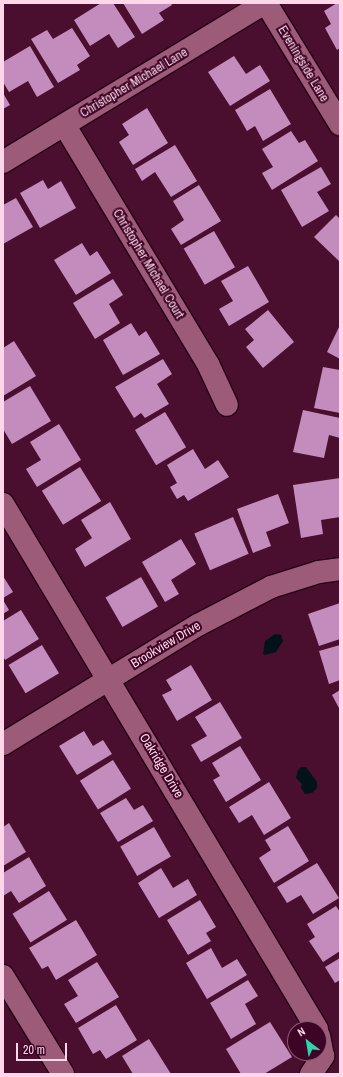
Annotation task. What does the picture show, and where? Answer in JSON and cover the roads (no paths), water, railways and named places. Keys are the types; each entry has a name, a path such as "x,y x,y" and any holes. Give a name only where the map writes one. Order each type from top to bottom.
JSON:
{"street":[{"name":"Eveningside Lane","path":"266,3 340,124"},
{"name":"Christopher Michael Lane","path":"3,162 65,126 266,3"},
{"name":"Christopher Michael Court","path":"65,126 208,364 227,405"},
{"name":"Oakridge Drive","path":"3,504 312,1021"},
{"name":"Brookview Drive","path":"3,744 198,625 271,587 319,572 340,569"},
{"path":"3,976 63,1074"},
{"path":"311,1074 316,1061"}],"water":[{"path":"275,634 281,635 283,641 276,652 265,655 263,654 265,641"},
{"path":"301,767 306,767 317,782 317,788 312,793 305,794 301,788 302,784 296,778 298,770"}]}
